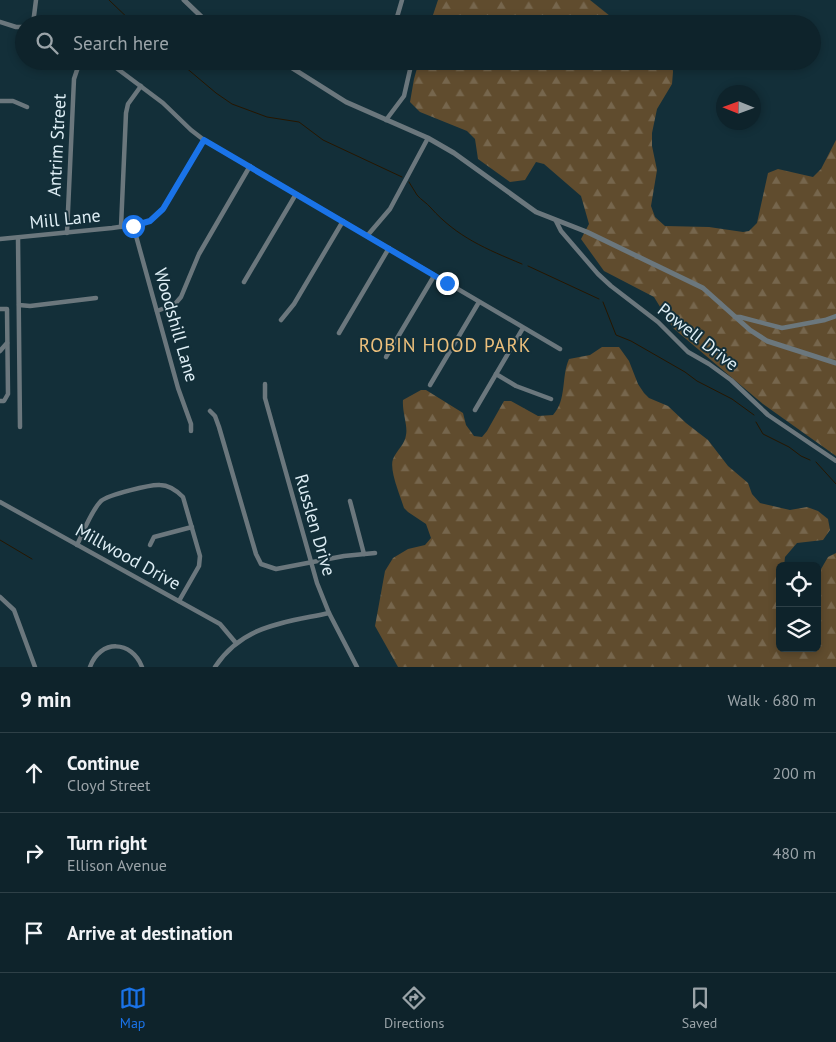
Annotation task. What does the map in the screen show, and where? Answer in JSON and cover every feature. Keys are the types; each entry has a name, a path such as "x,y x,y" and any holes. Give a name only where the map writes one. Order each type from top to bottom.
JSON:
{"street":[{"path":"34,15 36,0"},
{"path":"184,0 200,15"},
{"path":"398,15 402,0"},
{"path":"0,22 15,27"},
{"name":"Antrim Street","path":"67,233 74,79 77,70"},
{"path":"119,70 163,103 204,140 560,349"},
{"path":"295,70 338,98 428,138 454,153 536,212 587,232 704,288 736,317 760,336 774,344 836,363"},
{"path":"386,120 404,96 410,70"},
{"path":"121,227 126,113 128,104 141,86"},
{"path":"0,101 14,101 27,107"},
{"path":"367,236 390,209 428,138"},
{"name":"Mill Lane","path":"0,240 133,226 150,221 163,209 204,140"},
{"path":"157,311 175,304 181,297 199,254 250,166"},
{"path":"244,282 296,194"},
{"name":"Powell Drive","path":"556,221 561,231 598,274 611,286 658,322 688,352 731,380 768,415 836,461"},
{"path":"281,320 294,304 342,222"},
{"name":"Woodshill Lane","path":"133,226 178,388 191,424 191,431"},
{"path":"18,238 20,427"},
{"path":"339,333 389,248"},
{"path":"386,356 434,276"},
{"path":"19,305 30,306 96,298"},
{"path":"430,385 479,302"},
{"path":"0,309 7,309 8,343 8,394 4,401 0,401"},
{"path":"736,317 782,328 825,320 836,316"},
{"path":"475,410 523,328"},
{"path":"0,351 8,343"},
{"path":"496,374 516,386 551,399"},
{"name":"Russlen Drive","path":"265,384 265,398 311,562 329,613 357,667"},
{"path":"210,411 215,416 219,427 259,560 265,566 276,569 375,553"},
{"path":"77,545 100,502 109,496 159,484 177,490 184,497 200,556 199,566 179,601"},
{"path":"350,501 364,554"},
{"name":"Millwood Drive","path":"0,502 220,624 236,644"},
{"path":"150,545 154,537 192,527"},
{"path":"0,598 14,610 35,667"},
{"path":"215,667 223,655 244,637 256,630 329,613"},
{"path":"90,667 92,659 98,653 112,646 129,649 136,655 142,667"}],"green space":[{"path":"438,0 590,0 609,15 433,15"},
{"path":"416,70 673,70 672,84 657,109 652,133 652,146 657,170 651,206 655,217 665,226 709,227 743,232 749,231 757,223 768,173 778,169 813,177 821,169 836,140 836,456 763,404 673,328 654,297 604,271 581,239 589,224 581,196 544,164 536,162 525,180 510,182 478,159 475,139 467,131 420,112 410,102"},
{"path":"602,347 619,347 629,361 638,384 644,393 649,398 668,406 708,440 728,466 748,483 752,494 760,503 790,510 807,507 818,511 828,519 830,530 823,540 797,543 785,557 784,562 776,562 776,652 821,652 821,569 828,557 836,553 836,667 398,667 375,626 385,571 393,558 408,549 425,545 431,538 426,524 404,508 392,469 393,459 406,435 403,400 421,390 426,390 463,413 466,425 474,436 482,437 504,401 511,401 538,416 553,415 562,395 569,359 590,355"}],"waterway":[{"path":"109,0 125,15"},
{"path":"189,70 232,104 267,117 299,122 323,140 402,177"},
{"path":"409,182 419,197 462,235 522,264"},
{"path":"528,266 599,299"},
{"path":"603,302 616,335 631,341 697,381 732,399 754,415"},
{"path":"756,422 763,434 810,460"},
{"path":"816,462 836,484"},
{"path":"0,540 32,559"}],"district":[{"name":"ROBIN HOOD PARK","path":"445,345"}],"route":[{"path":"133,226 150,221 163,209 204,140 447,283"}]}
